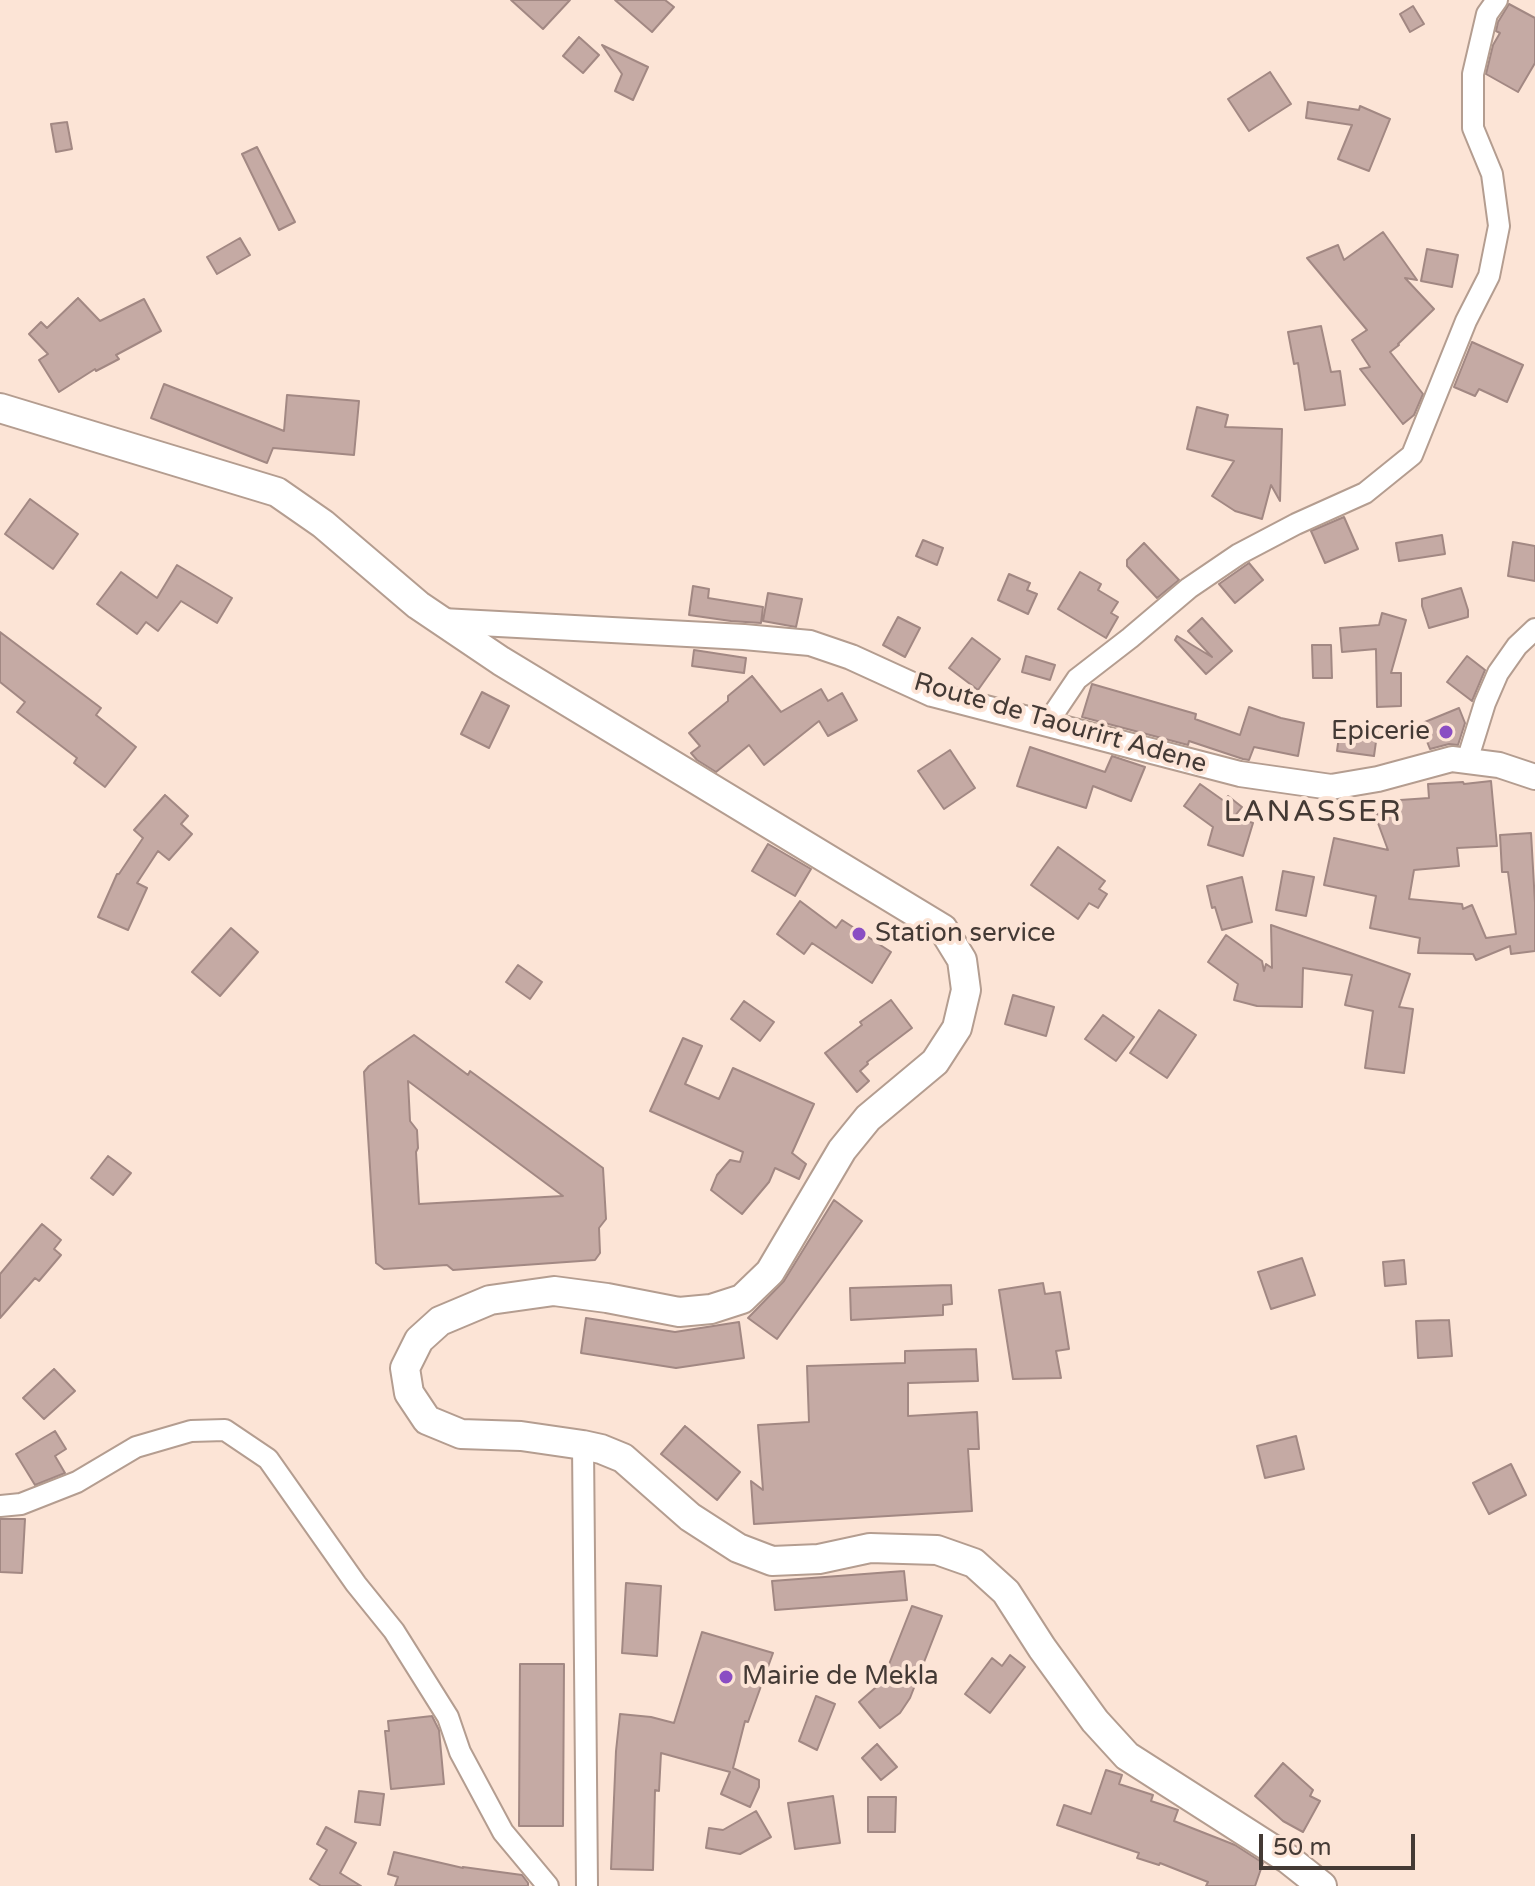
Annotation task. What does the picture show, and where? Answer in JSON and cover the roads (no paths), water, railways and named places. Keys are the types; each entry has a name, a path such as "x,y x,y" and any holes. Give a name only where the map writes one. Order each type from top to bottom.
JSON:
{"main road":[{"path":"0,408 277,492 312,516 418,605 501,661 943,929 962,960 966,990 957,1028 935,1062 868,1118 842,1150 770,1272 742,1299 711,1309 679,1312 554,1291 490,1300 440,1321 419,1340 405,1368 409,1393 427,1420 461,1434 521,1436 601,1449 623,1458 690,1517 738,1548 772,1561 819,1559 870,1548 937,1550 974,1563 1006,1592 1095,1721 1127,1756 1288,1859 1322,1886"}],"street":[{"path":"1046,725 1077,679 1189,588 1251,548 1365,493 1412,455 1466,321 1489,276 1499,226 1492,174 1473,128 1473,74 1487,14 1497,0"},
{"name":"Route de Taourirt Adene","path":"442,621 810,643 851,657 932,694 1240,774 1331,787 1378,779 1452,759 1499,765 1535,777"},
{"path":"1467,761 1498,673 1517,646 1535,629"},
{"path":"0,1506 21,1504 77,1482 136,1447 191,1431 225,1430 268,1459 356,1584 394,1631 448,1717 460,1752 503,1832 548,1886"},
{"path":"583,1445 587,1886"},
{"path":"1288,1859 1332,1886"}],"place":[{"name":"Epicerie","path":"1446,732"},
{"name":"Station service","path":"859,934"},
{"name":"Mairie de Mekla","path":"726,1677"}],"district":[{"name":"LANASSER","path":"1313,813"}]}
